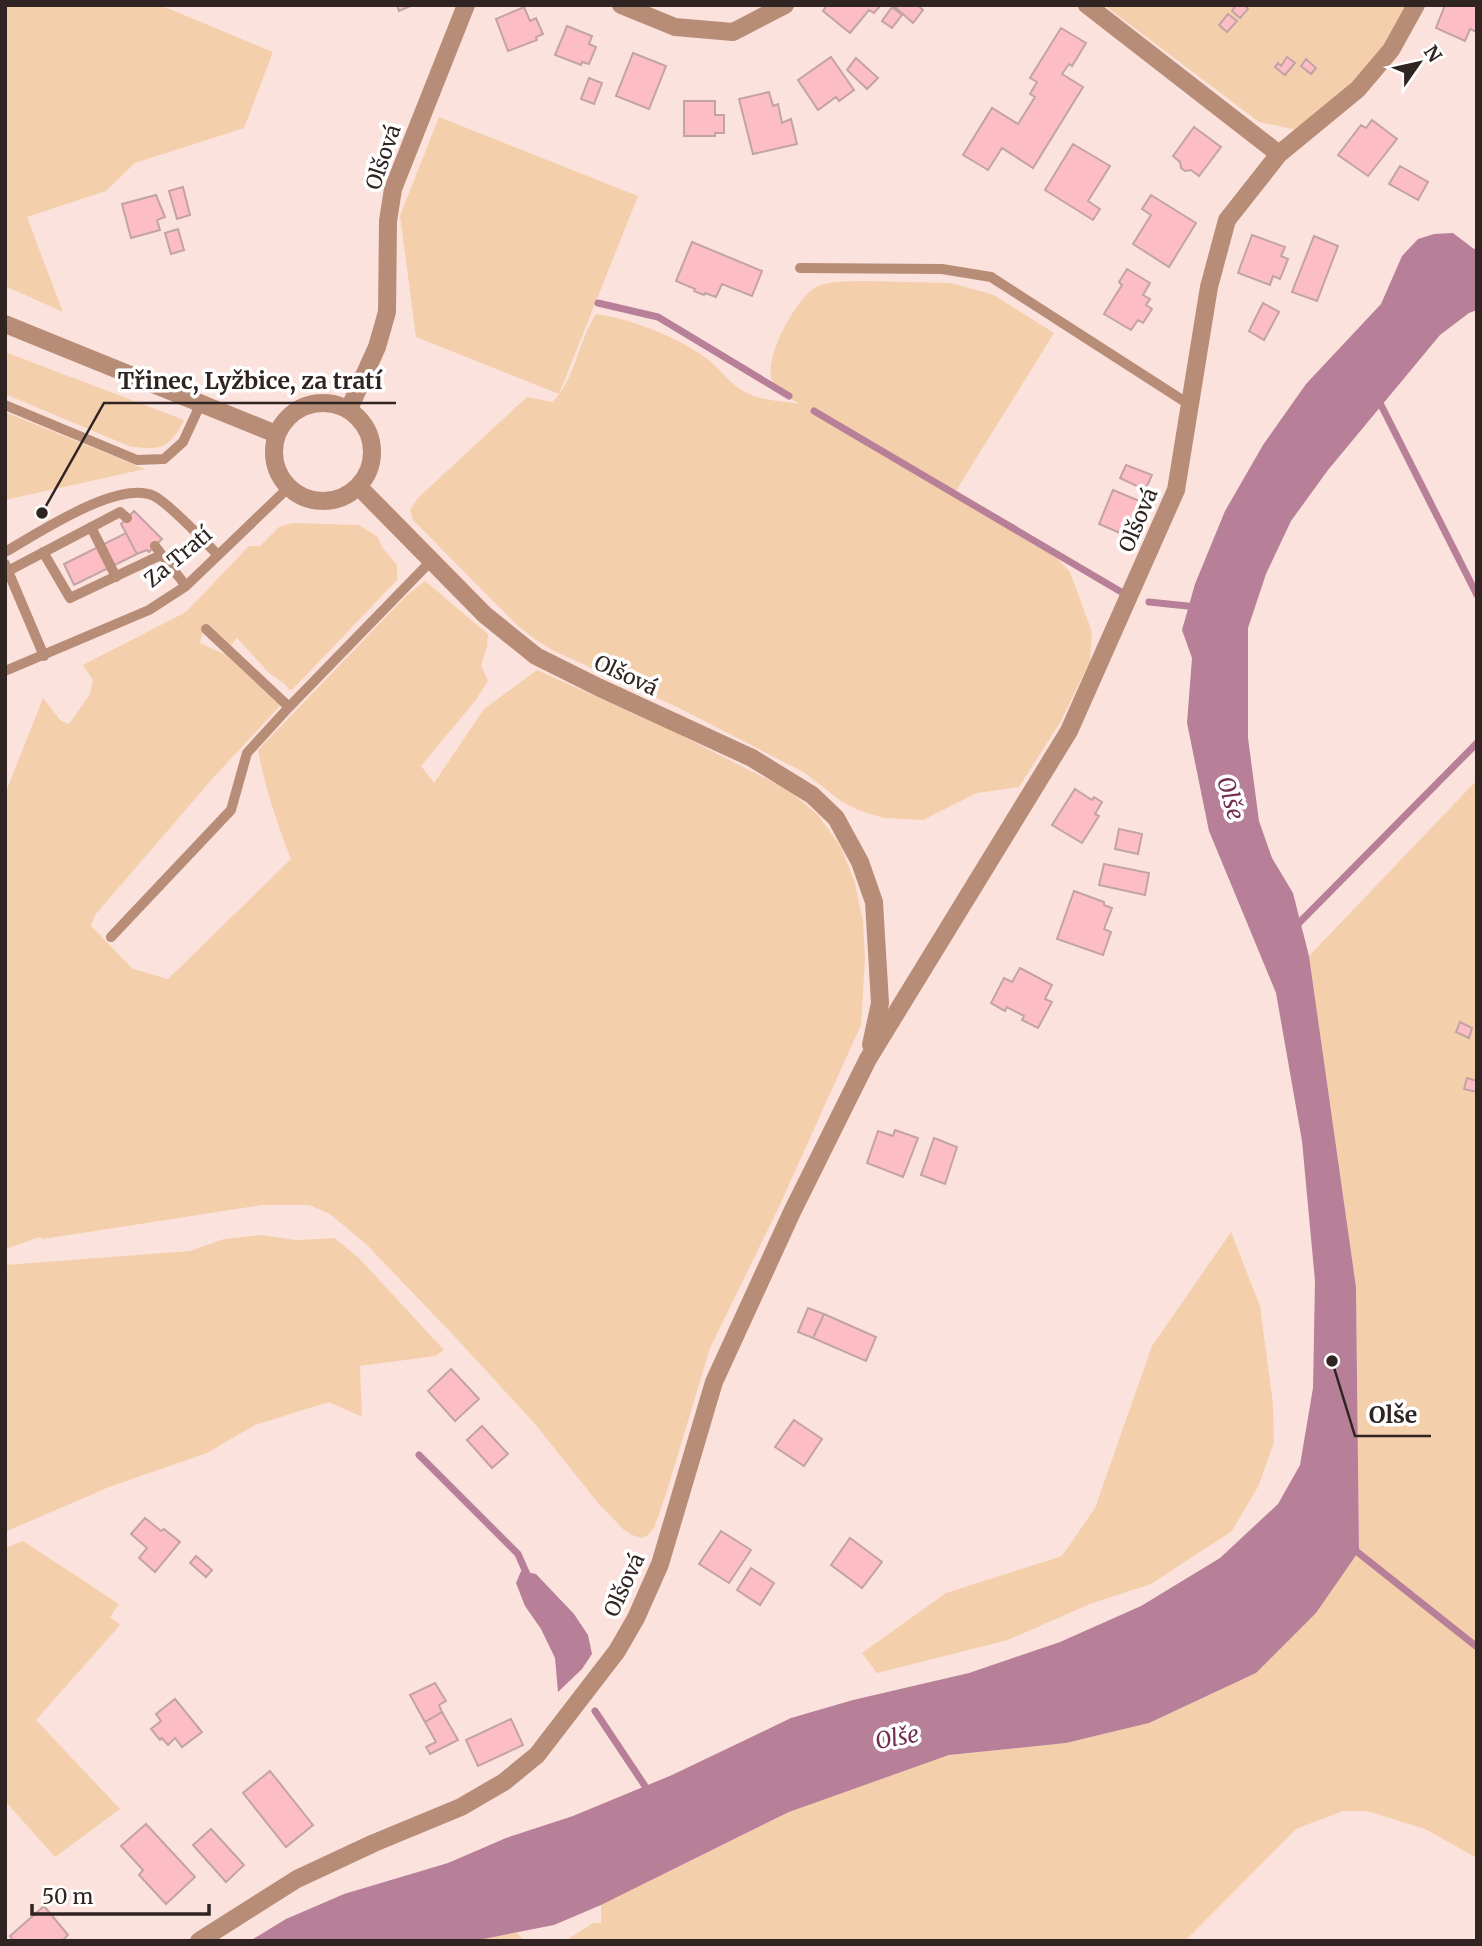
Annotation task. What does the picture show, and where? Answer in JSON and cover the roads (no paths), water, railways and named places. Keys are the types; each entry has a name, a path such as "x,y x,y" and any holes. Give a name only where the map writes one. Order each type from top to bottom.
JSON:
{"street":[{"name":"Olšová","path":"349,409 377,347 387,312 388,221 393,189 466,5"},
{"path":"621,5 675,27 733,32 785,5"},
{"path":"1087,5 1279,154"},
{"name":"Olšová","path":"199,1941 297,1879 461,1807 504,1782 537,1755 617,1651 636,1618 660,1564 714,1381 792,1212 868,1059 1069,731 1176,490 1209,287 1227,220 1279,154 1358,89 1391,50 1416,5"},
{"path":"5,324 276,434"},
{"path":"328,402 349,409 362,421 371,437 373,455 369,472 359,488 331,502 316,502 301,497 288,488 277,472 273,453 276,434 288,416 306,405 328,402"},
{"name":"Olšová","path":"359,488 485,615 537,656 574,676 752,758 812,795 836,818 860,862 874,902 880,1003 868,1059"}],"lane":[{"path":"800,268 942,269 990,277 1190,405"},
{"path":"5,405 137,460 164,459 183,442 201,402"},
{"name":"Za Tratí","path":"5,671 149,610 186,586 288,488"},
{"path":"5,552 86,506 118,495 135,493 157,497 218,555"},
{"path":"44,656 7,567 43,552 120,512 127,518"},
{"path":"92,527 116,577"},
{"path":"43,552 70,598 116,577 158,551 186,586"},
{"path":"111,937 231,810 247,753 432,561"},
{"path":"206,629 289,707"}],"water":[{"path":"1453,233 1474,249 1477,247 1477,310 1440,335 1328,470 1291,521 1266,574 1248,628 1248,738 1259,821 1272,858 1293,893 1309,956 1356,1287 1359,1551 1316,1613 1256,1673 1149,1723 1066,1743 949,1755 789,1812 601,1905 554,1925 473,1941 250,1941 286,1919 344,1894 448,1863 506,1838 573,1816 672,1775 791,1718 853,1700 969,1673 1060,1642 1141,1606 1220,1558 1278,1504 1300,1465 1313,1388 1315,1281 1302,1141 1276,993 1209,831 1187,723 1192,658 1182,630 1195,584 1225,511 1263,445 1306,384 1381,304 1402,256 1418,239 1434,234"},
{"path":"521,1571 536,1574 574,1614 588,1635 592,1654 582,1669 558,1692 555,1658 541,1629 525,1606 516,1583"}],"waterway":[{"path":"598,303 658,317 789,396"},
{"path":"1378,399 1477,595"},
{"path":"814,411 1123,593"},
{"path":"1149,602 1197,607"},
{"path":"1295,927 1477,743"},
{"path":"419,1455 518,1554 529,1579"},
{"path":"1351,1547 1477,1647"},
{"path":"595,1711 649,1792"}],"place":[{"name":"Třinec, Lyžbice, za tratí","path":"42,513"},
{"name":"Olše","path":"1332,1361"}]}
